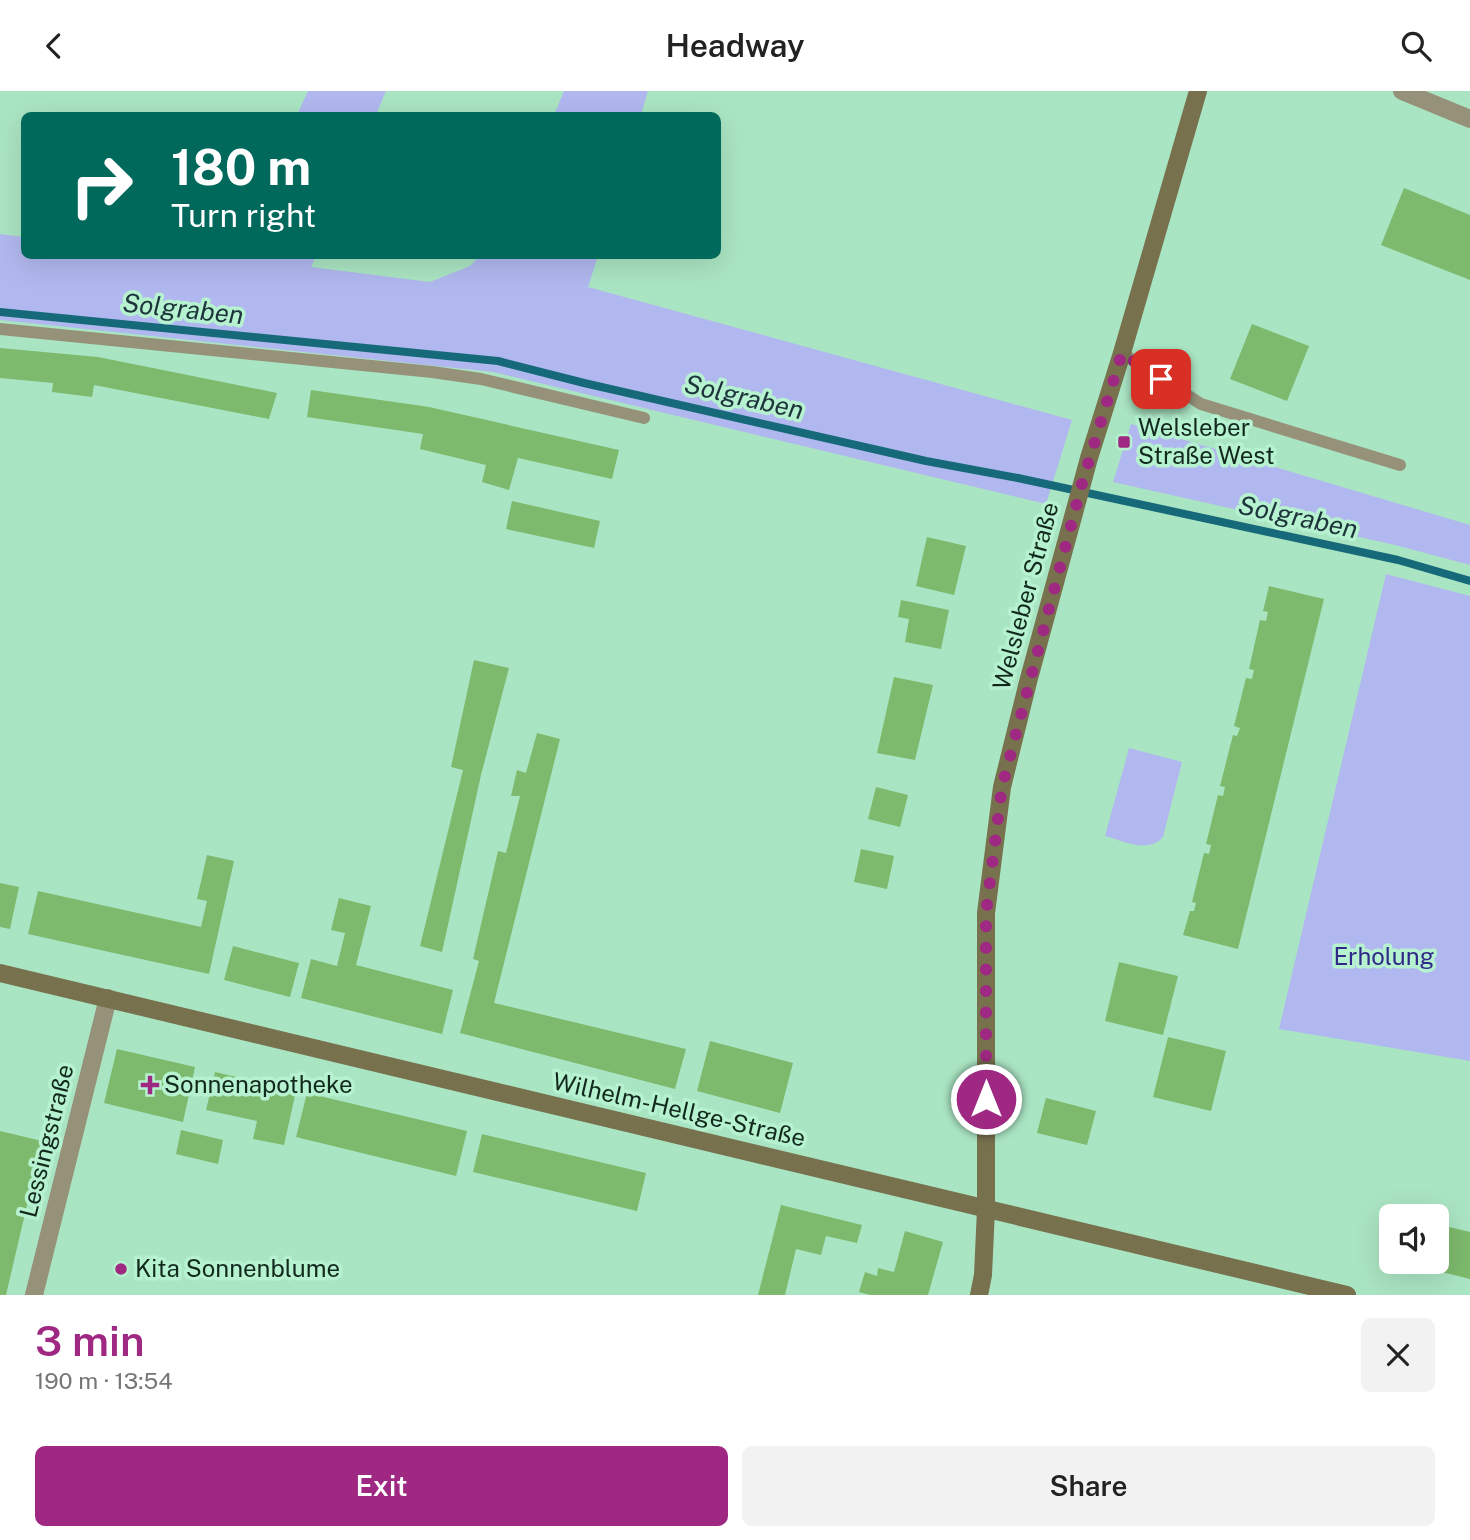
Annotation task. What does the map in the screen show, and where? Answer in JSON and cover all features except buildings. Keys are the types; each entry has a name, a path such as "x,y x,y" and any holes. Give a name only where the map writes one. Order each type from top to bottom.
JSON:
{"main road":[{"name":"Welsleber Straße","path":"979,1295 984,1275 986,1209 986,913 1002,787 1083,480 1198,91"},
{"name":"Wilhelm-Hellge-Straße","path":"0,973 1347,1295"}],"street":[{"path":"1402,91 1470,119"},
{"name":"Lessingstraße","path":"34,1295 107,998"}],"lane":[{"path":"0,329 481,379 644,418"},
{"path":"1122,353 1201,404 1400,465"}],"green space":[{"path":"308,91 386,91 377,112 298,112"},
{"path":"564,91 648,91 642,112 555,112"},
{"path":"0,234 21,237 21,259 315,259 311,267 430,282 470,266 477,259 597,259 588,287 1072,420 1046,504 493,372 0,320"},
{"path":"1131,424 1470,525 1470,565 1395,545 1113,482"},
{"name":"Erholung","path":"1386,574 1470,596 1470,1061 1279,1029"},
{"path":"1129,748 1182,762 1163,837 1150,845 1136,845 1105,836"}],"waterway":[{"name":"Solgraben","path":"0,312 498,361 926,461 1018,478 1398,560 1470,581"}],"place":[{"name":"Welsleber Straße West","path":"1124,442"},
{"name":"Sonnenapotheke","path":"150,1085"},
{"name":"Kita Sonnenblume","path":"121,1269"}],"route":[{"path":"986,1099 986,913 1002,787 1089,458 1122,353 1161,379"}]}
